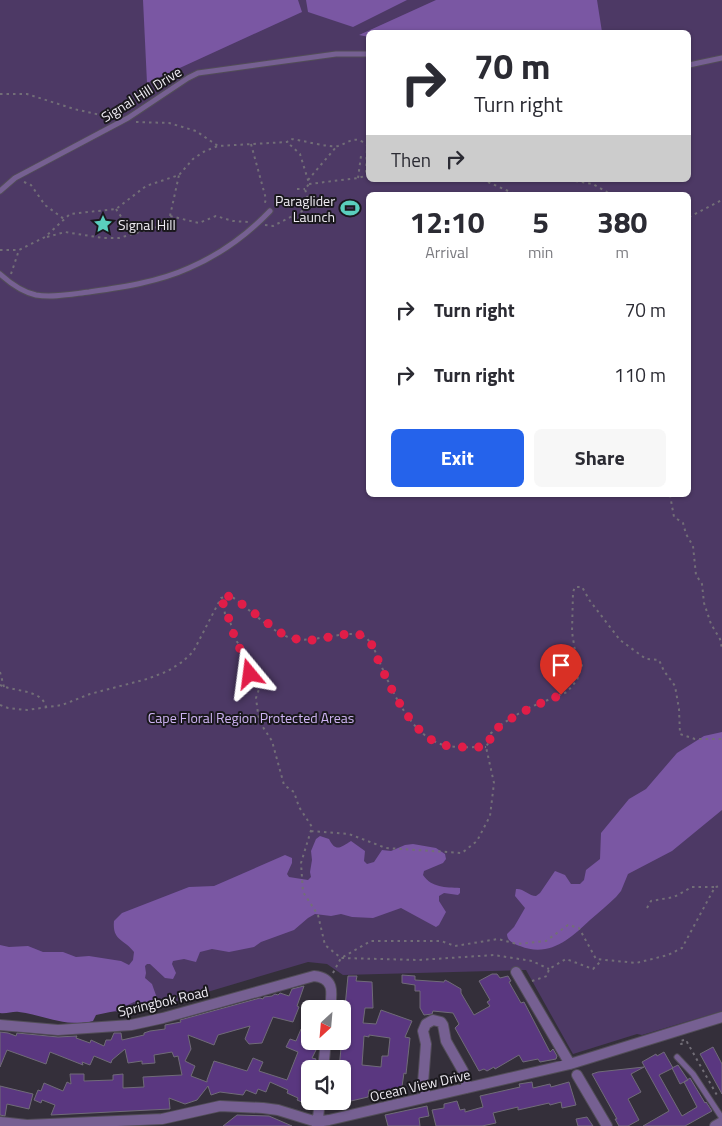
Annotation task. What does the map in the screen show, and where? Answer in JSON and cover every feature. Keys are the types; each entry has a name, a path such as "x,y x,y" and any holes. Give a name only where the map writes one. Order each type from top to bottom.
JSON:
{"street":[{"path":"516,972 570,1064"},
{"name":"Springbok Road","path":"0,1025 58,1030 131,1026 314,976 324,978 328,982"},
{"path":"328,982 332,989 331,1000"},
{"name":"Ocean View Drive","path":"317,1124 570,1064 722,1018"},
{"path":"426,1097 423,1076 426,1044 423,1031 426,1024 433,1020 441,1022 443,1025 446,1041 463,1071 467,1088"},
{"path":"576,1075 607,1126"},
{"path":"0,1122 27,1125 162,1119 220,1106 278,1110 317,1124 319,1110"},
{"path":"715,1126 722,1122"}],"lane":[{"name":"Signal Hill Drive","path":"0,191 15,178 124,120 198,73 336,54 366,54"},
{"path":"691,65 722,58"},
{"path":"0,274 8,281 28,292 50,296 138,284 172,275 195,266 226,247 259,223 270,211"},
{"path":"677,1057 693,1074 722,1118"}],"path":[{"path":"0,94 27,94 68,107 124,120 156,124 169,123 196,131 218,146"},
{"path":"45,237 70,214 116,209 146,186 179,175 193,160 205,151 218,146 287,142 291,139 337,146"},
{"path":"308,180 337,146 352,140 366,144"},
{"path":"287,142 300,154 309,184"},
{"path":"251,144 266,199 262,209"},
{"path":"358,178 361,156"},
{"path":"0,250 19,250 45,237 65,232 103,238 119,238 158,227 170,216 179,175"},
{"path":"297,190 305,189 309,184 366,176"},
{"path":"15,178 31,185 45,205 64,219"},
{"path":"489,182 511,192"},
{"path":"581,182 593,184 607,192"},
{"path":"266,226 273,226 310,207 305,189"},
{"path":"691,216 722,200"},
{"path":"116,209 124,221 139,232"},
{"path":"170,216 199,223 216,216 232,221 259,223"},
{"path":"8,281 19,250"},
{"path":"670,497 674,517 683,523 686,534 693,546 696,575 702,584 704,603 711,624 720,639 722,649"},
{"path":"311,831 349,834 386,848 462,853 478,841 490,816 494,783 486,747 490,740 490,734 526,709 567,692 577,680 582,665 575,650 572,632 573,592 575,587 582,587 590,601 620,640 646,659 659,660 664,671 675,686 679,709 680,734 695,739 722,739"},
{"path":"0,706 27,710 62,705 90,694 147,679 168,671 193,652 219,602 224,597 231,596 281,633 292,638 306,641 353,633 364,636 371,643 394,695 417,727 429,738 442,745 486,747"},
{"path":"219,602 224,604 234,640 239,644 239,650 247,660 248,663 245,669 248,670 256,687 258,684 260,686 256,698 259,722 273,745 284,785 294,792 299,807 312,827 301,863 303,892 318,915 325,945 341,958 419,960 494,955 532,962 549,970"},
{"path":"0,672 4,687"},
{"path":"0,685 39,696 46,706"},
{"path":"648,908 651,901 674,896 692,887 722,886"},
{"path":"328,982 341,958 371,941 441,941 455,946 498,938 517,944 546,941 568,925 579,928 596,960 636,962 668,955 682,948 715,887"},
{"path":"523,985 547,976 549,970 566,959 593,969 601,961"},
{"path":"684,1040 680,1041 681,1044 687,1042 718,1097"}],"green space":[{"name":"Cape Floral Region Protected Areas","path":"0,0 722,0 722,1011 573,1054 526,970 343,975 327,964 308,962 137,1013 0,1006"}],"shaded area":[{"path":"143,0 298,0 302,12 147,83"},
{"path":"306,0 407,0 353,27 308,12"},
{"path":"436,0 597,0 602,30 370,30"},
{"path":"366,32 366,36 359,35"},
{"path":"722,732 722,810 672,851 628,874 621,891 616,897 567,940 550,948 540,950 520,946 510,940 507,934 514,927 525,908 515,896 516,889 536,896 555,871 565,875 571,884 580,884 584,880 586,870 600,859 601,833 629,799 646,789 677,753 704,736"},
{"path":"320,836 329,839 334,846 339,848 351,841 365,851 364,861 367,864 374,862 382,850 391,851 413,844 436,848 445,854 446,859 443,863 424,871 423,875 435,885 460,888 460,893 458,895 444,893 439,896 439,901 446,912 436,927 401,908 373,918 352,917 341,914 331,916 315,914 294,930 261,942 254,947 229,952 212,949 200,952 196,962 184,959 173,961 172,964 176,973 173,979 165,978 150,964 147,964 145,966 145,978 152,984 158,1001 150,1006 134,1002 115,1011 96,1015 93,1021 74,1023 19,1012 0,1013 0,945 9,947 28,946 43,952 63,952 76,957 89,956 121,961 129,965 133,960 134,952 117,936 114,928 114,921 122,913 189,887 214,886 285,855 292,858 287,874 289,877 308,880 311,877 311,851 316,839"}],"building":[{"path":"492,974 497,974 500,978 508,976 511,981 509,982 521,1003 524,1002 550,1052 553,1049 557,1056 556,1059 540,1062 538,1059 523,1062 519,1055 495,1069 494,1067 487,1071 484,1069 479,1071 455,1028 459,1024 453,1013 433,1011 432,1014 424,1015 420,1008 420,991 415,991 415,985 402,983 402,975 415,976 415,980 444,982 445,980 461,989 461,993 474,1015 490,1006 487,1002 490,1000 479,981"},
{"path":"348,976 357,976 356,981 372,982 373,1008 365,1008 363,1023 376,1024 381,1010 412,1021 405,1037 410,1038 406,1074 404,1073 401,1093 369,1090 368,1097 351,1101 351,1060 340,1060 341,1050 351,1050 351,1000 346,1000","holes":["364,1036 390,1038 388,1056 382,1056 381,1067 362,1065"]},
{"path":"304,986 293,1022 273,1017 262,1043 249,1044 245,1039 250,1026 218,1035 214,1045 188,1035 191,1049 185,1061 195,1066 191,1076 207,1082 214,1061 247,1071 253,1058 263,1062 259,1071 287,1080 298,1052 286,1047 290,1039 296,1041 301,1029 301,1050 316,1050 312,1058 316,1059 301,1060 301,1102 297,1100 298,1098 287,1093 288,1090 270,1082 266,1092 258,1089 256,1094 246,1090 243,1095 220,1092 211,1095 208,1086 197,1100 185,1104 169,1098 170,1109 51,1115 55,1105 42,1100 41,1103 34,1100 38,1090 41,1091 44,1083 63,1091 67,1082 71,1084 70,1074 84,1074 84,1081 113,1080 113,1075 123,1074 123,1088 144,1087 143,1077 182,1075 178,1056 174,1057 172,1052 154,1055 155,1063 142,1064 142,1061 128,1063 125,1049 111,1063 94,1056 90,1065 82,1062 83,1065 50,1052 46,1064 7,1050 0,1067 0,1032 16,1036 17,1033 58,1037 77,1036 76,1038 90,1043 91,1040 104,1046 106,1040 111,1040 114,1033 121,1033 122,1040 144,1035 144,1033 150,1031 165,1029 165,1025 181,1022 180,1020 260,998 263,999 264,997 280,993 289,996 292,989"},
{"path":"713,1047 722,1064 722,1094 700,1054"},
{"path":"664,1052 673,1068 659,1075 682,1116 697,1107 684,1082 690,1078 712,1111 685,1126 643,1126 669,1111 642,1062"},
{"path":"678,1065 688,1080 680,1084 672,1068"},
{"path":"644,1067 631,1074 641,1092 628,1099 639,1120 628,1126 619,1126 592,1074"},
{"path":"532,1082 533,1088 550,1084 551,1087 569,1082 576,1105 562,1108 561,1102 518,1110 518,1107 493,1113 496,1123 482,1126 436,1126 432,1110 444,1108 444,1104 457,1101 460,1110 465,1109 465,1112 483,1107 480,1096 520,1087 519,1084"},
{"path":"0,1086 33,1094 29,1109 7,1104 5,1116 0,1115"},
{"path":"427,1106 429,1116 419,1118 420,1126 388,1126 385,1115"},
{"path":"237,1115 269,1116 292,1126 223,1126"},
{"path":"587,1117 593,1126 578,1126 576,1119"}],"place":[{"name":"Paraglider Launch","path":"350,208"},
{"name":"Signal Hill","path":"103,224"}],"route":[{"path":"250,674 244,668 248,663 239,650 238,642 234,640 224,604 219,602 221,598 231,596 281,633 292,638 306,641 353,633 364,636 371,643 394,695 406,714 429,738 442,745 486,747 490,740 490,734 502,724 526,709 561,695"}]}
